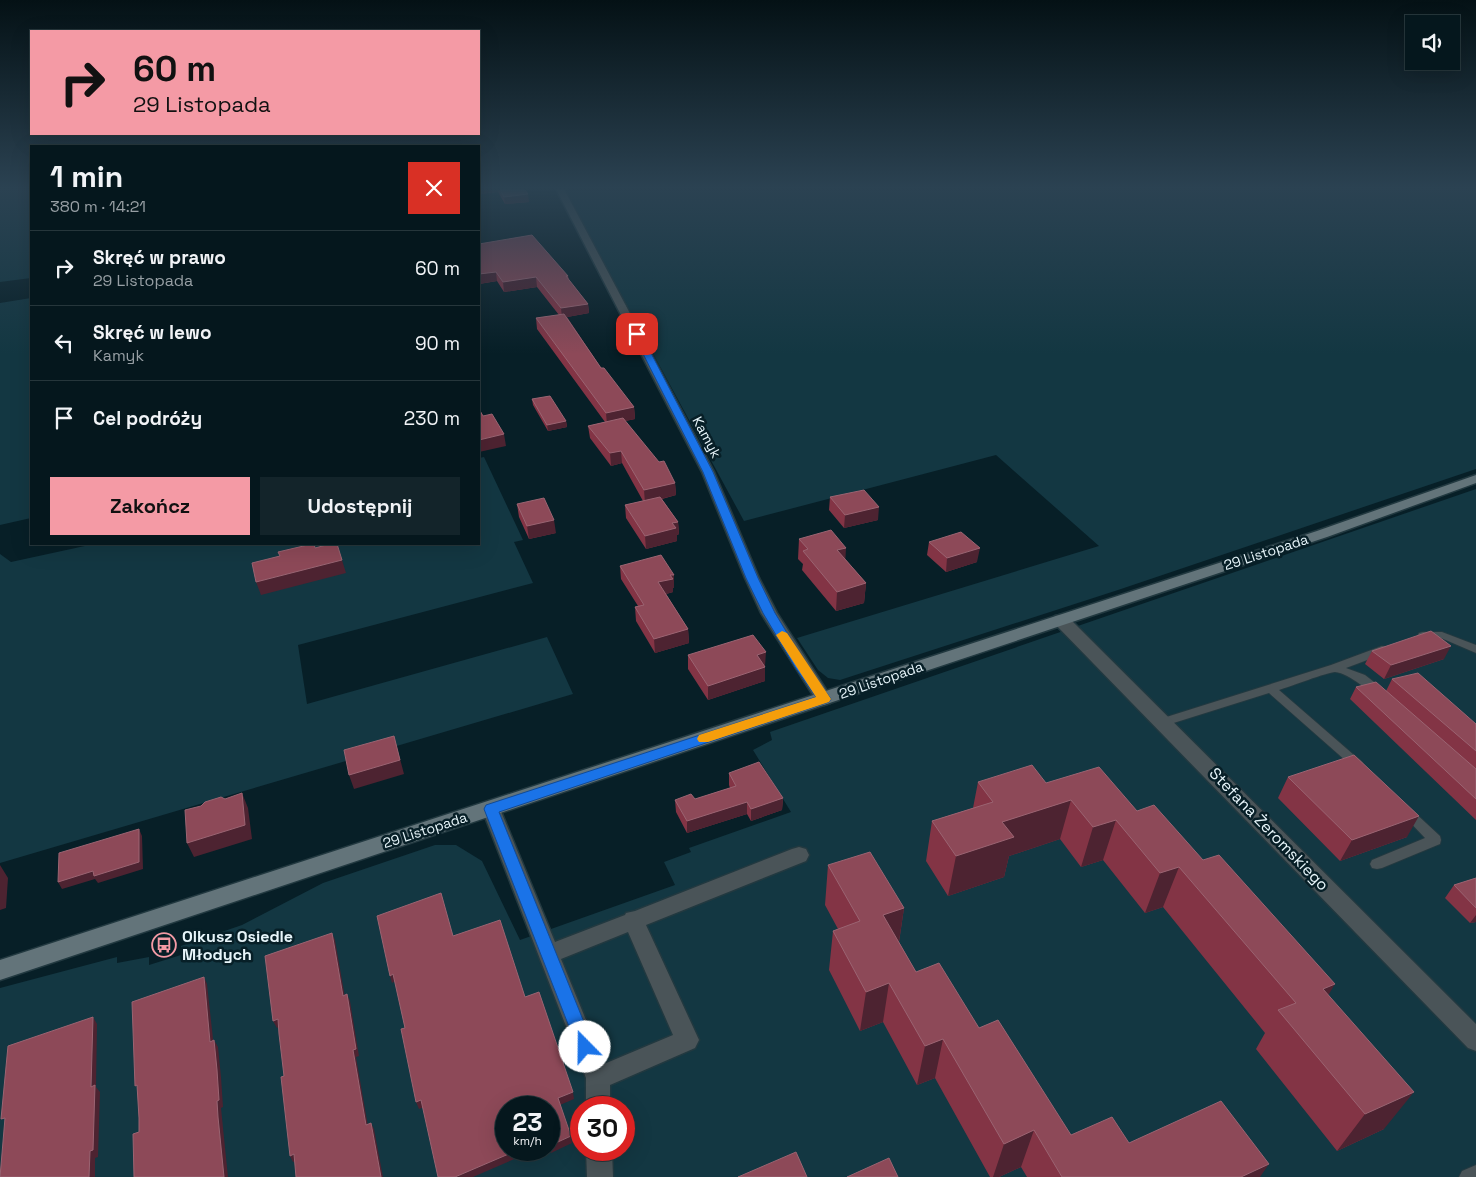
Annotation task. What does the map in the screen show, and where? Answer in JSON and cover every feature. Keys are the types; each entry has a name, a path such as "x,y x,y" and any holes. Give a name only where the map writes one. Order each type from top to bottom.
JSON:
{"street":[{"name":"Kamyk","path":"588,244 708,472 752,578 769,613 824,699"},
{"name":"29 Listopada","path":"0,970 1322,534 1476,479"},
{"name":"Stefana Żeromskiego","path":"1061,620 1164,722 1476,1040"},
{"path":"491,809 598,1078 598,1096"},
{"path":"549,954 633,919 799,855"},
{"path":"598,1078 688,1040 633,919"},
{"path":"599,1161 600,1177"}],"lane":[{"path":"1414,638 1422,635 1442,635 1476,649"},
{"path":"1164,722 1335,668 1396,645"},
{"path":"1335,668 1361,678 1390,702"},
{"path":"1270,688 1368,775"},
{"path":"1377,864 1435,840 1402,808"},
{"path":"1468,1177 1476,1173"}],"shaded area":[{"path":"0,244 30,244 30,278 0,282"},
{"path":"593,244 1476,244 1476,469 1118,590 840,680 828,678 818,670 797,638 1099,546 996,455 744,521"},
{"path":"30,298 30,518 0,525 0,303"},
{"path":"484,457 523,540 514,542 533,583 298,645 307,704 547,637 573,694 0,863 0,554 11,562 89,545 480,545 480,458"},
{"path":"1476,489 1476,1177 0,1177 0,988 117,957 117,963 149,957 149,965 181,955 181,946 242,925 323,883 435,845 456,845 482,861 520,940 675,885 664,862 691,852 689,848 791,812 753,750 772,740 770,732"}],"building":[{"path":"480,244 540,244 568,276 566,276 588,304 561,308 536,277 503,282 496,272 480,274"},
{"path":"564,314 601,368 604,368 634,407 606,413 536,318"},
{"path":"550,396 566,421 547,425 532,399"},
{"path":"480,411 483,416 492,414 504,434 480,440"},
{"path":"623,418 659,462 664,461 675,483 644,490 621,451 610,453 588,426"},
{"path":"864,490 879,507 845,515 830,497"},
{"path":"660,497 678,522 672,523 676,528 645,536 625,505"},
{"path":"544,498 554,520 527,526 517,504"},
{"path":"831,530 846,548 837,550 866,583 837,592 803,551 808,549 799,539"},
{"path":"961,532 980,548 947,558 929,542"},
{"path":"308,545 314,545 315,548 337,545 342,560 256,582 252,563 280,556 278,552"},
{"path":"661,555 674,575 670,575 673,579 658,582 688,629 654,639 635,607 644,605 620,566"},
{"path":"1431,631 1451,646 1391,665 1372,651"},
{"path":"753,635 766,652 757,655 765,667 708,686 688,655"},
{"path":"1418,673 1476,724 1476,751 1392,679"},
{"path":"1376,682 1476,769 1476,799 1356,687"},
{"path":"394,736 400,760 349,775 344,750"},
{"path":"1354,755 1419,816 1352,840 1288,777"},
{"path":"759,762 783,798 751,809 747,802 687,821 675,800 691,794 695,799 736,786 729,773"},
{"path":"1032,765 1046,783 1099,767 1137,811 1154,805 1203,860 1219,855 1335,984 1323,989 1414,1092 1365,1114 1278,1010 1296,1003 1179,867 1160,873 1116,820 1093,827 1071,800 1002,822 1014,837 956,856 932,821 993,802 978,782"},
{"path":"242,793 245,825 187,843 185,810 201,806 205,802 221,797 225,799"},
{"path":"139,829 139,862 94,876 93,871 58,882 59,853"},
{"path":"870,852 904,908 883,915 916,972 939,963 979,1028 998,1020 1071,1135 1112,1117 1129,1143 1221,1101 1269,1164 1241,1177 1062,1177 1034,1130 1004,1144 943,1039 925,1046 889,983 866,992 833,931 860,921 828,865"},
{"path":"1476,878 1476,908 1454,885"},
{"path":"441,893 453,936 500,920 525,997 539,992 573,1092 560,1097 495,1096 495,1160 455,1177 438,1177 421,1100 416,1102 401,1029 405,1028 393,974 390,976 377,916"},
{"path":"332,933 343,996 347,994 356,1049 353,1050 366,1125 371,1123 381,1177 296,1177 294,1154 290,1156 281,1077 284,1076 278,1019 273,1021 265,956"},
{"path":"204,977 210,1042 214,1040 217,1070 218,1117 224,1177 134,1177 133,1134 139,1132 139,1118 137,1085 135,1086 132,1002"},
{"path":"93,1017 91,1087 95,1085 93,1150 90,1151 89,1177 0,1177 5,1118 1,1119 8,1046"},
{"path":"560,1104 570,1133 570,1136 560,1141"},
{"path":"796,1152 807,1177 738,1177"},
{"path":"889,1158 898,1177 847,1177"}],"slow traffic":[{"path":"703,739 824,699 782,635"}],"place":[{"name":"Olkusz Osiedle Młodych","path":"164,945"}],"route":[{"path":"585,1047 491,809 824,699 769,613 752,578 708,472 637,334"}]}
